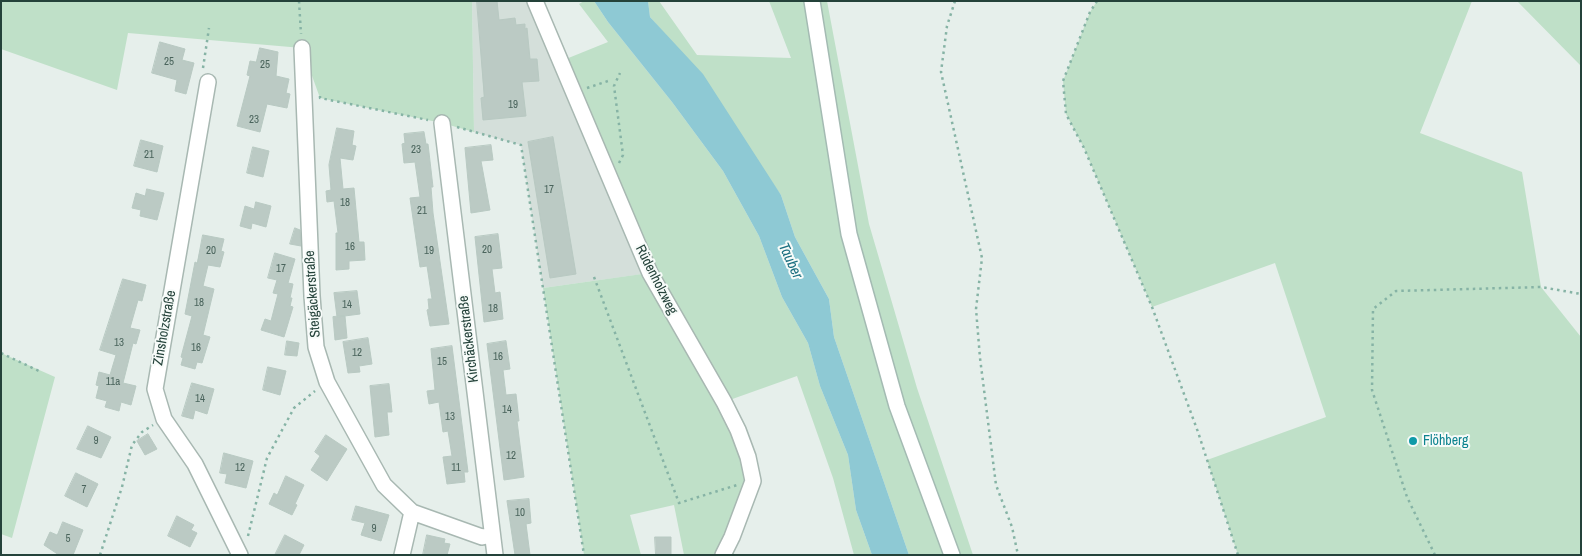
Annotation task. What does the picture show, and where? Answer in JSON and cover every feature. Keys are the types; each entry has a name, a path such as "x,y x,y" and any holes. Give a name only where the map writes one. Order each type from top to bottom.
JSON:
{"street":[{"name":"Rüdenholzweg","path":"535,1 650,272 738,430 748,457 753,481"},
{"path":"812,1 849,234 897,406 952,555"},
{"name":"Steigäckerstraße","path":"302,48 312,296 316,347 327,382 384,486 412,512 482,536 492,535"},
{"name":"Zinsholzstraße","path":"208,82 155,389 164,419 195,464 239,552"},
{"name":"Kirchäckerstraße","path":"442,123 495,555"},
{"path":"723,555 732,537 753,481"},
{"path":"402,555 412,512"}],"path":[{"path":"299,1 302,48"},
{"path":"955,1 947,26 941,72 982,258 976,309 982,378 996,485 1012,528 1018,555"},
{"path":"1097,1 1090,12 1063,81 1066,114 1084,148 1152,307 1198,432 1238,555"},
{"path":"208,28 202,78 208,82"},
{"path":"620,73 614,86 622,142"},
{"path":"574,92 608,81"},
{"path":"317,90 320,98 442,123 521,145 584,555"},
{"path":"594,276 679,503 753,481"},
{"path":"1435,555 1407,497 1372,390 1373,309 1396,291 1540,287 1581,294"},
{"path":"1,353 41,372"},
{"path":"239,552 246,542 266,458 282,427 294,408 327,382"},
{"path":"100,555 122,487 132,445 142,432 164,419"}],"shaded area":[{"path":"472,1 535,1 650,273 543,288 521,145 474,132"}],"green space":[{"path":"1,1 472,1 474,132 442,123 320,98 302,48 128,33 117,90 1,49"},
{"path":"584,1 594,1 608,22 672,102 723,171 759,236 782,297 808,343 820,386 848,455 856,510 872,555 854,555 833,478 797,376 724,402 753,481 732,537 734,555 684,555 674,505 630,515 641,555 584,555 543,288 649,273 561,61 608,42 579,4"},
{"path":"648,1 659,1 697,55 791,58 769,1 827,1 869,224 917,388 973,555 909,555 834,337 829,299 795,237 781,195 663,32 650,17"},
{"path":"1097,1 1472,1 1420,133 1522,172 1541,287 1581,337 1581,555 1238,555 1207,460 1326,417 1275,263 1152,307 1084,148 1066,114 1063,81 1090,12"},
{"path":"1517,1 1581,1 1581,66"},
{"path":"1,353 55,377 12,538 1,534"}],"water":[{"name":"Tauber","path":"594,1 648,1 650,17 703,74 781,195 795,237 829,299 834,337 909,555 872,555 856,510 848,455 820,386 808,343 782,297 759,236 723,171 672,102 608,22"}],"building":[{"path":"477,1 497,1 499,20 515,18 516,25 525,24 525,29 527,28 530,59 537,59 539,81 522,82 526,116 483,120 481,98 484,97"},
{"path":"160,42 185,49 182,60 194,63 186,94 175,91 177,80 152,73"},
{"path":"260,48 278,52 276,76 289,79 286,93 290,94 287,108 267,104 260,132 237,126 250,76 247,75 250,61 256,62"},
{"path":"337,128 354,131 352,145 356,146 353,160 340,158 343,189 354,188 359,242 364,242 365,260 349,261 349,269 336,270 336,233 338,233 334,201 327,202 326,191 331,190 329,165"},
{"path":"424,132 426,144 428,144 433,187 431,187 433,213 449,324 430,326 427,310 429,309 428,299 432,299 427,266 420,267 410,198 420,197 415,162 404,163 402,144 405,143 404,134"},
{"path":"553,137 576,274 550,278 528,142"},
{"path":"141,140 163,146 157,172 134,166"},
{"path":"491,145 493,160 481,161 490,210 471,213 465,148"},
{"path":"253,147 269,151 263,177 247,173"},
{"path":"147,189 164,193 157,220 140,216 141,210 132,208 136,193 145,196"},
{"path":"256,202 271,206 266,227 252,223 251,229 240,226 245,206 254,209"},
{"path":"295,228 300,230 301,246 290,244"},
{"path":"498,234 502,268 492,269 495,293 500,292 503,319 484,322 475,237"},
{"path":"203,235 224,239 221,251 224,252 220,267 208,265 203,286 214,289 203,335 210,337 202,363 197,362 195,369 181,365 183,358 181,357 192,316 185,314 195,262 197,263"},
{"path":"275,253 295,259 288,283 293,284 290,306 293,307 284,337 261,330 265,319 271,321 278,294 273,293 277,280 268,278"},
{"path":"123,279 146,285 142,301 138,300 130,328 140,330 136,344 133,343 123,383 136,386 131,405 121,402 119,411 105,407 107,401 96,398 99,386 96,385 99,372 110,375 116,355 100,350"},
{"path":"357,291 360,314 337,317 334,293"},
{"path":"345,316 347,338 335,340 333,317"},
{"path":"368,338 372,364 359,366 360,372 348,373 343,342"},
{"path":"287,341 299,343 297,356 285,355"},
{"path":"506,341 510,369 503,370 506,395 516,394 519,421 517,421 524,477 504,480 487,344"},
{"path":"452,346 468,472 464,472 465,482 447,484 443,457 452,456 448,431 443,432 439,402 429,404 427,391 435,390 431,349"},
{"path":"268,367 286,371 280,395 263,390"},
{"path":"192,383 214,389 207,414 195,410 193,419 182,416"},
{"path":"389,384 392,412 387,412 389,435 375,437 370,386"},
{"path":"88,426 111,437 101,458 77,449"},
{"path":"148,434 157,449 145,455 137,441"},
{"path":"326,435 347,449 327,481 311,470 320,456 315,452"},
{"path":"224,453 253,461 246,488 225,483 227,474 220,473"},
{"path":"76,473 98,484 87,507 65,496"},
{"path":"286,476 304,485 292,515 269,504 274,493 277,495"},
{"path":"529,499 531,523 526,524 530,555 515,555 507,501"},
{"path":"356,506 389,515 381,541 361,535 365,523 352,520"},
{"path":"177,516 194,525 191,530 197,533 190,547 168,536"},
{"path":"63,522 83,530 73,555 59,555 44,545 50,532 57,535"},
{"path":"285,535 304,545 299,555 275,555"},
{"path":"427,535 445,539 444,543 450,544 447,555 423,555"},
{"path":"655,537 671,537 671,555 656,555"}],"place":[{"name":"Flöhberg","path":"1413,441"}]}
